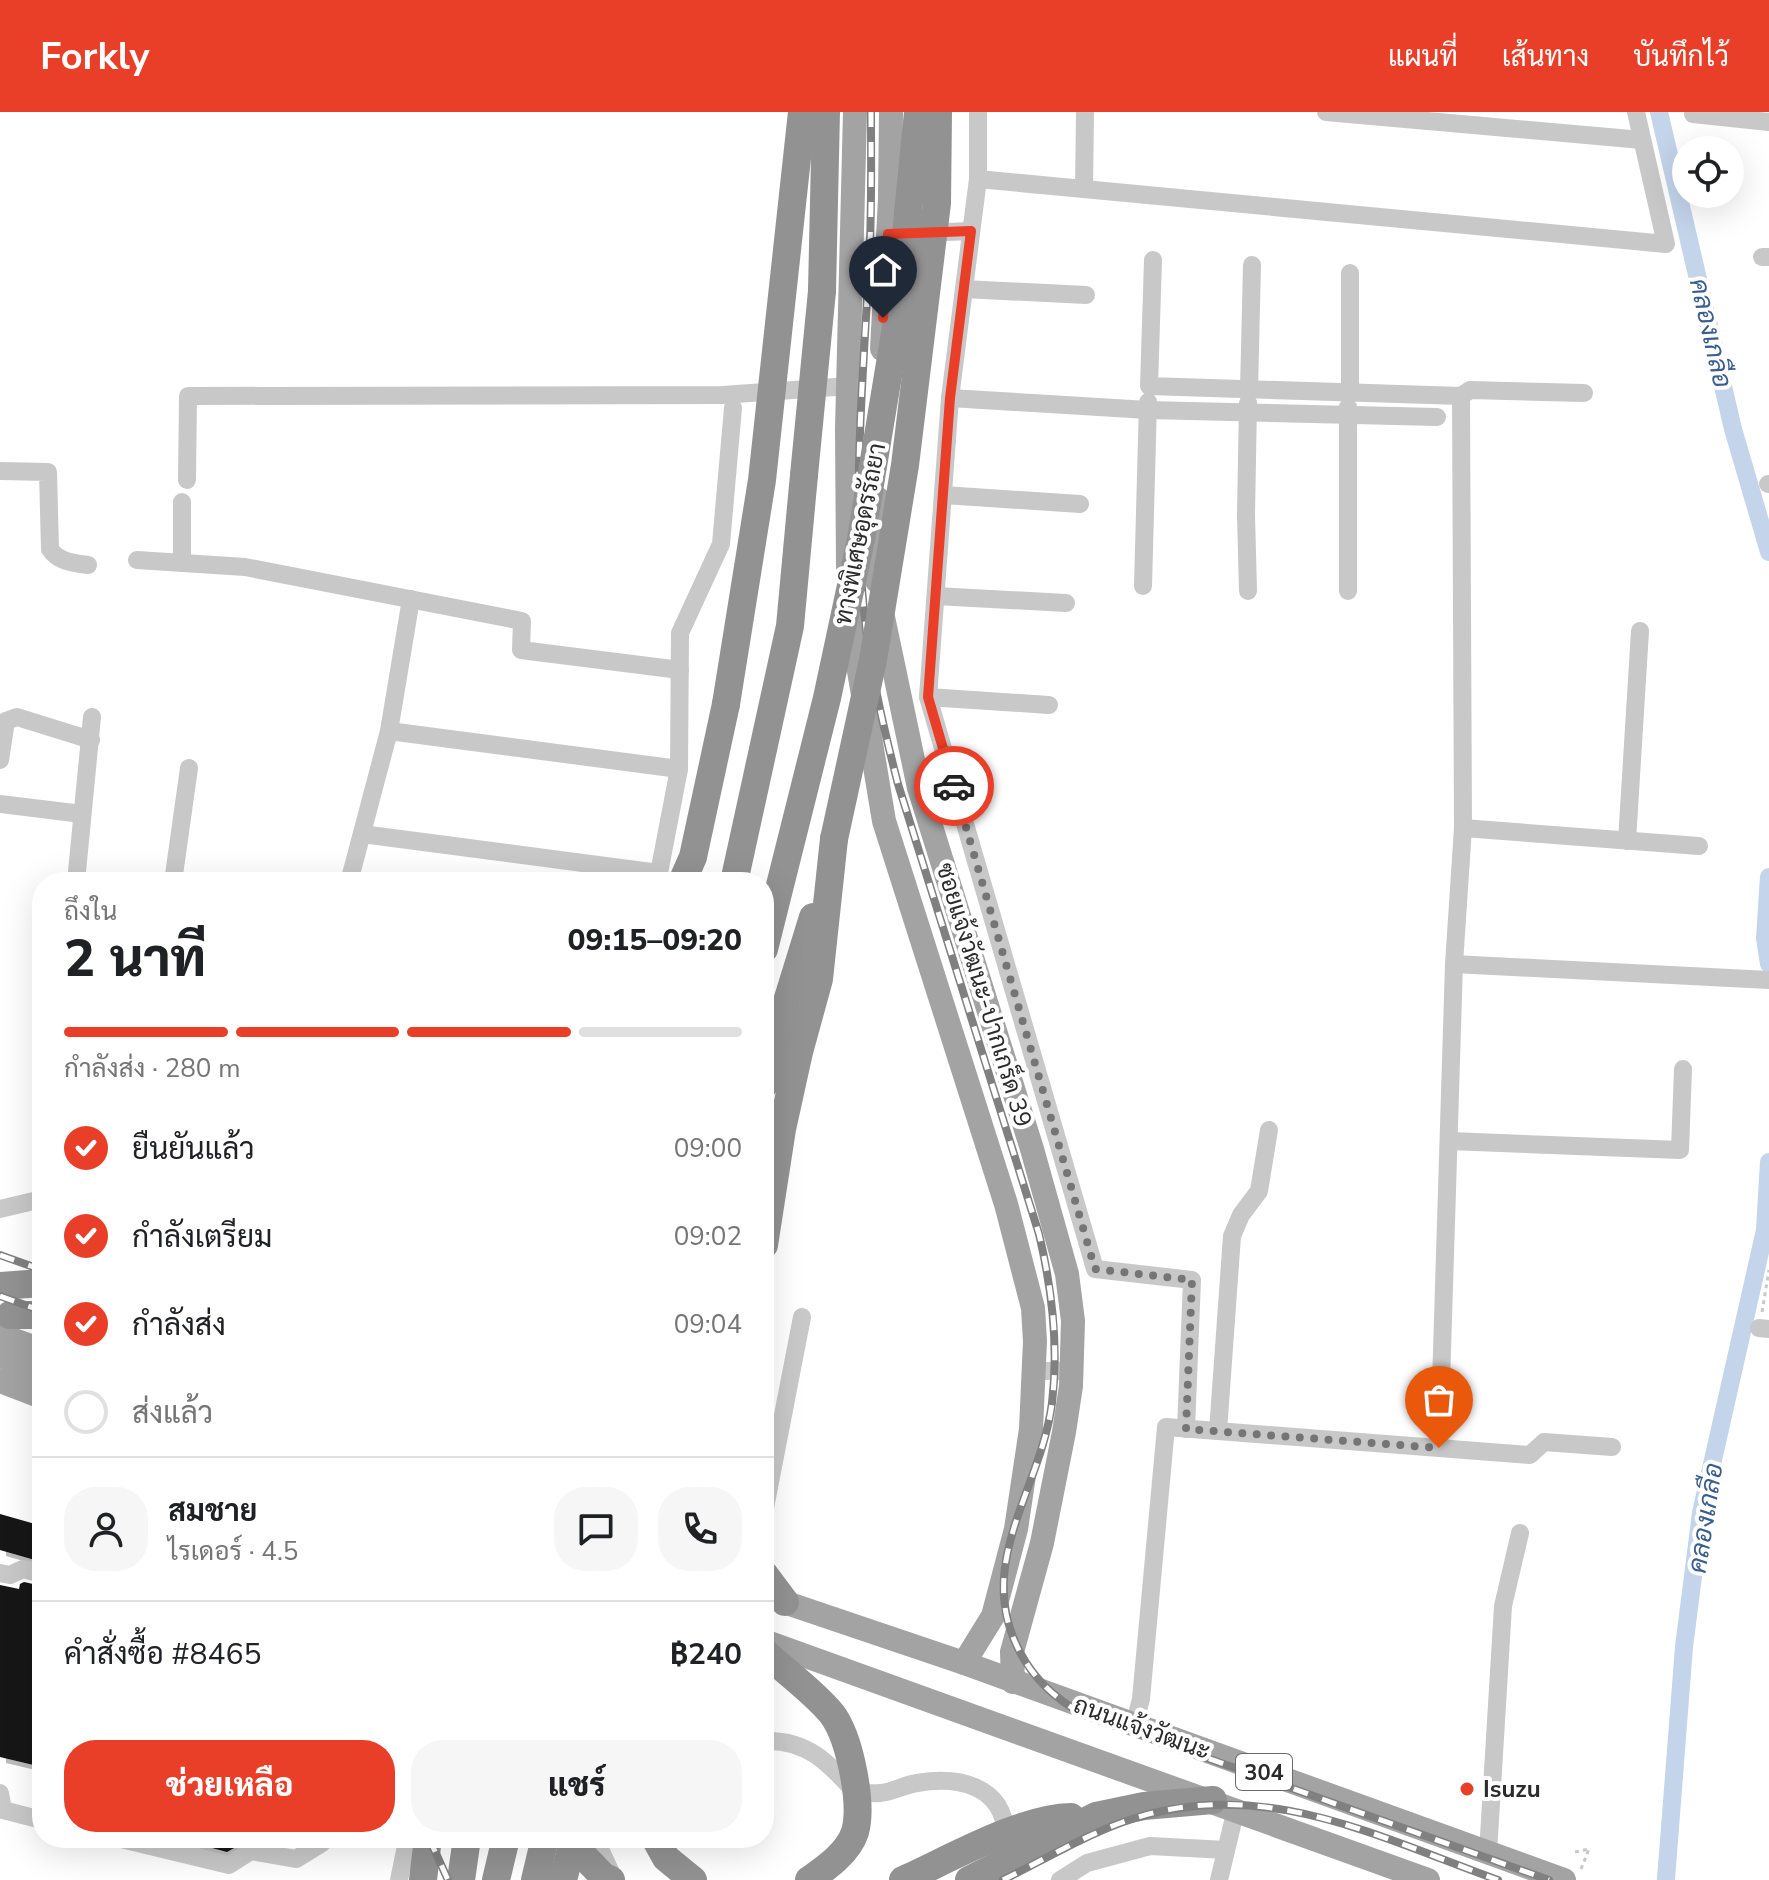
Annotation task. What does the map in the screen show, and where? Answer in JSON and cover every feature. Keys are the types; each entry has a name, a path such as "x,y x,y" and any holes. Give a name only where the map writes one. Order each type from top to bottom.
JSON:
{"highway":[{"path":"674,872 693,857 726,704 762,480 802,112"},
{"path":"736,872 790,626 823,268 826,112"},
{"name":"ทางพิเศษอุดรรัถยา","path":"774,909 827,698 856,565 898,315 918,112"},
{"path":"774,1044 834,839 873,660 905,465 937,203 938,112"},
{"path":"774,1181 799,1052 819,979 834,839"},
{"path":"0,1286 32,1284"},
{"path":"3,1320 32,1316"},
{"path":"774,1661 833,1715 849,1752 859,1801 854,1834 833,1864 809,1880"},
{"path":"903,1880 1006,1834 1060,1817 1096,1816 1144,1806 1224,1805"},
{"path":"969,1880 1096,1816"},
{"path":"423,1880 427,1848"},
{"path":"461,1880 466,1848"},
{"path":"496,1880 504,1848"},
{"path":"535,1880 543,1848"},
{"path":"563,1880 571,1848"},
{"path":"576,1848 603,1876 613,1880"},
{"path":"660,1848 666,1858 693,1880"}],"main road":[{"name":"ซอยแจ้งวัฒนะ-ปากเกร็ด 39","path":"855,112 848,608 884,821 1006,1204 1033,1308 1031,1429 1016,1529 993,1616 964,1663"},
{"name":"ซอยแจ้งวัฒนะ-ปากเกร็ด 39","path":"891,112 878,430 877,590 919,788 1032,1149 1067,1274 1073,1321 1072,1371 1064,1432 1042,1543 1012,1652 1013,1682"},
{"path":"3,1320 32,1325"},
{"path":"3,1320 32,1342"},
{"path":"0,1356 32,1368"},
{"path":"0,1381 32,1393"},
{"name":"ถนนแจ้งวัฒนะ","path":"774,1598 964,1663 1564,1880"},
{"name":"ถนนแจ้งวัฒนะ","path":"774,1645 1428,1880"}],"street":[{"path":"978,112 978,179 950,398 928,697 1095,1269 1192,1280 1186,1429"},
{"path":"1084,189 1085,112"},
{"path":"1326,112 1642,140"},
{"path":"978,179 1666,244 1636,112"},
{"path":"1693,114 1769,122"},
{"path":"888,234 971,231"},
{"path":"1143,586 1153,260"},
{"path":"1248,591 1246,515 1252,265"},
{"path":"1348,591 1350,273"},
{"path":"964,289 1086,295"},
{"path":"187,480 188,396 723,395 849,386"},
{"path":"1349,405 1461,396 1470,390 1584,393"},
{"path":"1439,1448 1454,964 1463,828 1461,396"},
{"path":"950,398 1349,405 1437,417"},
{"path":"666,872 679,769 680,633 721,544 733,408"},
{"path":"0,471 48,472 50,549 54,556 62,560 88,565"},
{"path":"944,495 1080,504"},
{"path":"182,502 182,563"},
{"path":"137,560 245,567 522,621 521,650 680,670"},
{"path":"936,596 1066,603"},
{"path":"352,872 389,731 411,599"},
{"path":"1627,841 1640,631"},
{"path":"928,697 1049,705"},
{"path":"0,760 6,721 11,718 17,717 91,740"},
{"path":"77,872 92,717"},
{"path":"389,731 679,769"},
{"path":"174,872 189,768"},
{"path":"0,804 82,814"},
{"path":"1463,828 1699,846"},
{"path":"362,834 618,872"},
{"path":"1454,964 1765,979"},
{"path":"1449,1141 1680,1150 1683,1069"},
{"path":"1218,1431 1232,1236 1241,1215 1259,1191 1269,1130"},
{"path":"0,1209 32,1201"},
{"path":"774,1461 802,1317"},
{"path":"1034,1371 1072,1371"},
{"path":"1134,1725 1141,1699 1166,1427 1530,1455 1544,1442 1612,1447"},
{"path":"1488,1853 1503,1606 1520,1533"},
{"path":"0,1573 10,1575 23,1569 32,1571"},
{"path":"774,1740 784,1740 811,1751 837,1771 855,1792 882,1793 913,1783 941,1780 976,1787 998,1802 1005,1817 1006,1834"},
{"path":"0,1793 3,1810 32,1817"},
{"path":"1219,1880 1226,1850 1224,1805"},
{"path":"1060,1880 1087,1863 1150,1846 1226,1850"},
{"path":"158,1848 229,1865 251,1851 296,1859 314,1848"},
{"path":"399,1880 406,1848"},
{"path":"506,1880 514,1848"},
{"path":"600,1848 613,1880"}],"path":[{"path":"1764,1328 1769,1270"},
{"path":"1575,1852 1589,1849 1577,1880"}],"building":[{"path":"0,1514 32,1523 32,1559 0,1550"},
{"path":"20,1584 32,1584 32,1765 0,1757 0,1585 19,1589"},
{"path":"212,1848 234,1848 227,1852"}],"waterway":[{"name":"คลองเกลือ","path":"1659,112 1733,429 1769,552"},
{"name":"คลองเกลือ","path":"1769,877 1765,938 1769,964"},
{"name":"คลองเกลือ","path":"1666,1879 1684,1647 1701,1513 1765,1230 1769,1162"}],"railway":[{"path":"871,112 871,226 859,481 861,568 870,655 898,784 1039,1234 1053,1318 1055,1360 1052,1403 1046,1435 1006,1558 1004,1589 1008,1621 1021,1654 1033,1672 1063,1702 1081,1713 1549,1880"},
{"path":"0,1255 32,1266"},
{"path":"0,1296 32,1307"},
{"path":"1003,1880 1123,1822 1173,1809 1221,1804 1268,1807 1314,1816 1360,1829 1498,1880"},
{"path":"434,1848 448,1880"}],"way so far":[{"path":"954,786 1095,1269 1192,1280 1186,1429 1439,1448"}],"place":[{"name":"Isuzu","path":"1467,1789"}],"route":[{"path":"883,318 888,234 971,231 950,398 928,697 954,786"}]}
